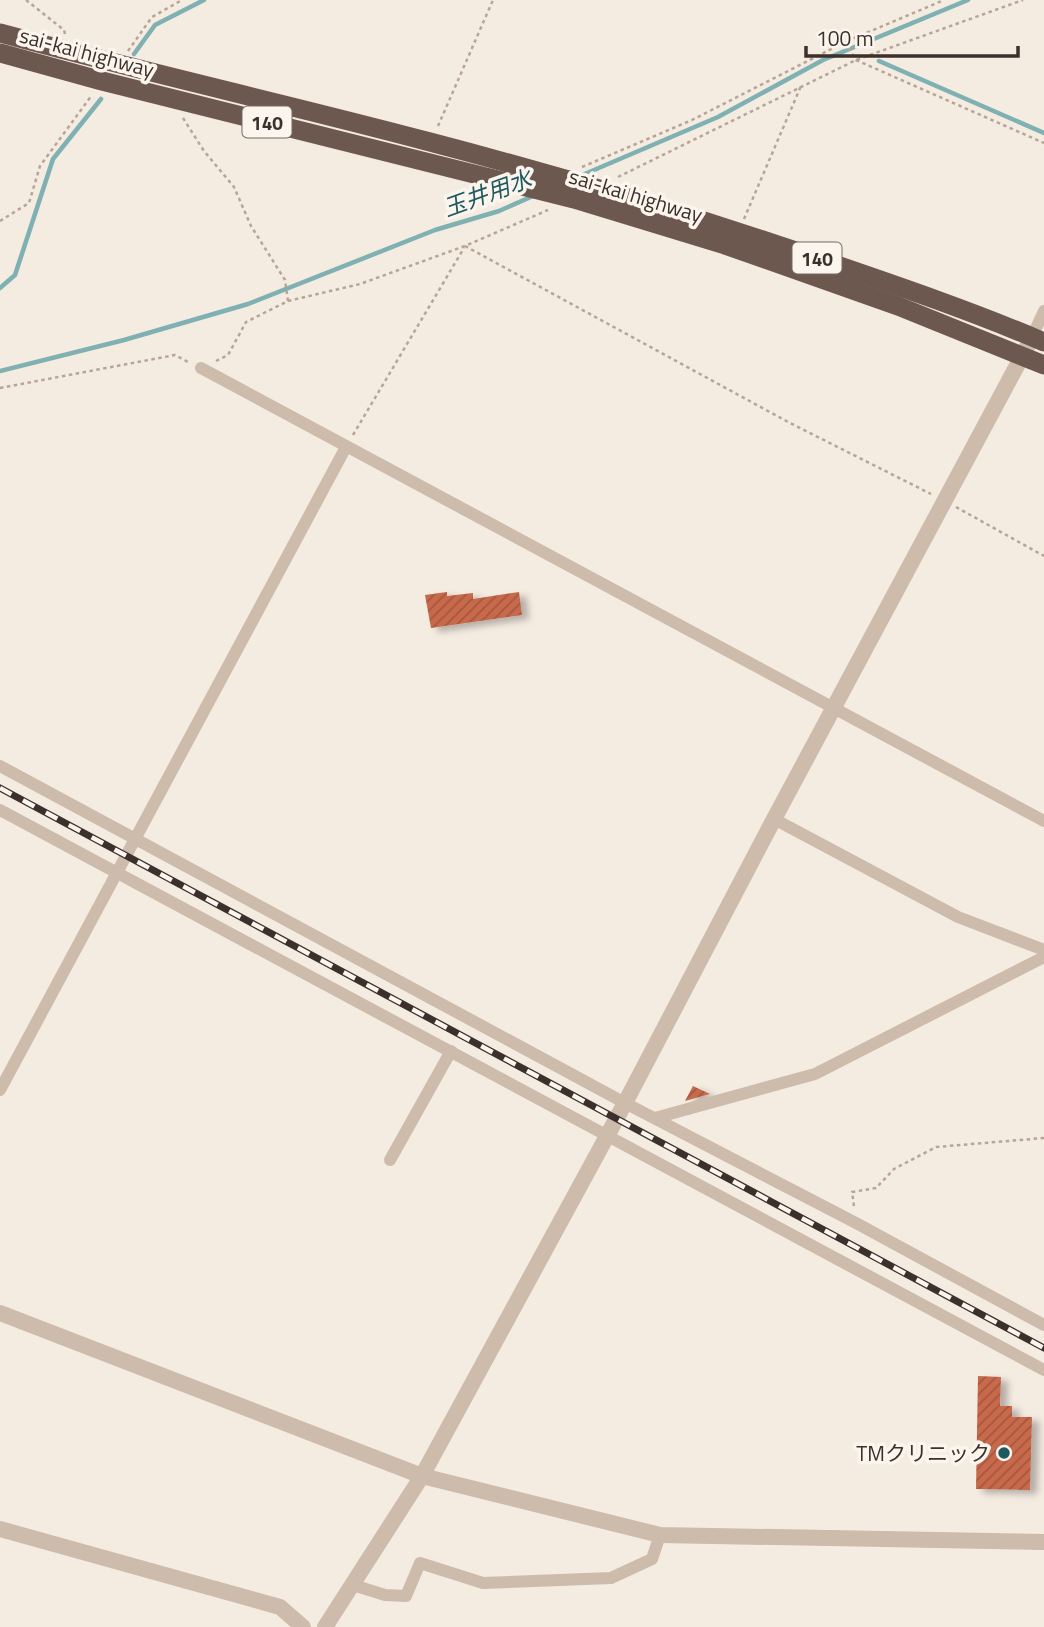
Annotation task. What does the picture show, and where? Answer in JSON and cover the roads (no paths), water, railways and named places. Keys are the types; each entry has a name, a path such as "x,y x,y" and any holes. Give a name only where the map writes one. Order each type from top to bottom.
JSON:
{"highway":[{"name":"sai-kai highway","path":"0,33 430,142 555,194 592,187 739,231 904,288 1038,340"},
{"name":"sai-kai highway","path":"0,53 555,194 725,245 898,306 1044,365"}],"street":[{"path":"325,1627 422,1476 625,1103 1023,355 1038,340 1044,311"},
{"path":"201,368 1044,821"},
{"path":"0,1090 346,447"},
{"path":"0,766 1044,1325"},
{"path":"0,810 1044,1370"},
{"path":"774,819 958,917 1044,950"},
{"path":"654,1118 815,1074 1044,957"},
{"path":"390,1160 451,1051"},
{"path":"0,1313 422,1476 660,1535 1044,1542"},
{"path":"0,1529 280,1607 303,1627"},
{"path":"354,1585 385,1595 406,1596 420,1563 483,1583 611,1578 652,1559 660,1535"}],"waterway":[{"path":"134,54 155,25 204,0"},
{"name":"玉井用水","path":"580,176 718,117 823,60 968,0"},
{"path":"879,61 1044,133"},
{"path":"0,288 15,275 53,159 101,99"},
{"name":"玉井用水","path":"0,371 124,340 248,304 435,230 499,211 533,196"}],"railway":[{"path":"0,788 1044,1348"}],"place":[{"name":"TMクリニック","path":"1004,1453"}]}
